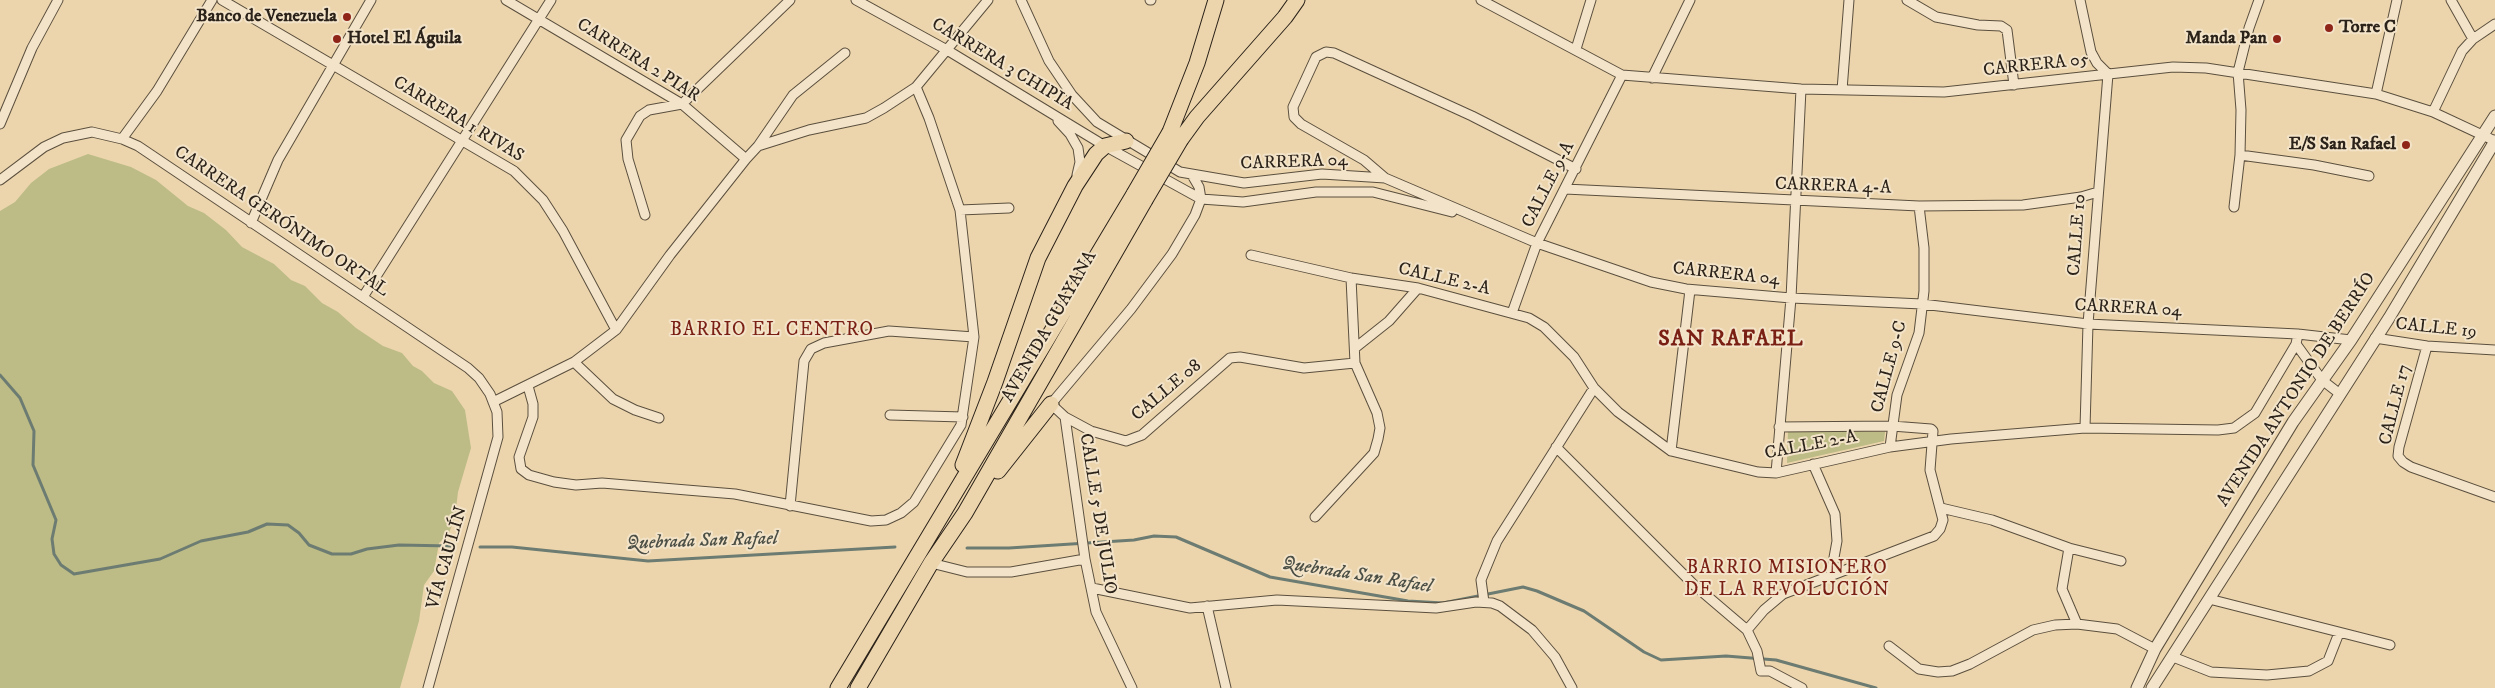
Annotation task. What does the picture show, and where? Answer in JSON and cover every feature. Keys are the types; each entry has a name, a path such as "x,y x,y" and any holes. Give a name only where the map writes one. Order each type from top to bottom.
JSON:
{"highway":[{"name":"AVENIDA GUAYANA","path":"858,688 931,563 965,513 1175,136 1216,0"},
{"name":"AVENIDA GUAYANA","path":"1175,136 1197,117 1286,17 1298,0"},
{"path":"947,505 995,382 1038,258 1074,186 1096,154 1105,146 1126,141"},
{"name":"AVENIDA GUAYANA","path":"838,688 947,505 1140,197"},
{"path":"965,513 1051,404"}],"street":[{"path":"0,124 32,48 58,0"},
{"path":"122,139 157,90 212,0"},
{"name":"CARRERA 1 RIVAS","path":"222,0 514,171 543,200 563,231 616,330"},
{"path":"251,223 278,160 335,66 372,0"},
{"name":"CARRERA 2 PIAR","path":"506,0 682,104 746,159"},
{"path":"363,297 550,0"},
{"path":"645,215 628,159 626,140 640,116 649,110 682,104 790,0"},
{"name":"CARRERA 3 CHIPIA","path":"856,0 947,50 1105,146 1201,199"},
{"path":"758,146 809,130 866,118 916,87 988,0"},
{"name":"CARRERA 04","path":"1021,0 1049,61 1072,95 1097,122 1180,172 1244,184 1322,174 1385,178 1474,218 1537,243 1650,282 1690,290 1792,298 1922,304 2088,324 2298,334 2351,340"},
{"name":"CARRERA 05","path":"1481,0 1622,75 1801,89 1944,92 2173,67 2238,72 2376,94 2433,112 2495,141"},
{"path":"1576,49 1592,0"},
{"path":"1652,78 1690,0"},
{"path":"1842,90 1849,0"},
{"path":"1907,0 1936,16 1978,25 2002,26 2007,30 2014,84"},
{"path":"2080,0 2091,52 2097,63 2108,74"},
{"path":"2234,208 2240,155 2241,110 2238,72 2249,28 2259,0"},
{"path":"2376,94 2397,0"},
{"path":"2451,0 2473,39"},
{"path":"2433,112 2457,59 2473,39 2495,24"},
{"path":"1385,178 1364,160 1301,124 1294,117 1293,107 1316,57 1326,52 1334,53 1472,116 1576,169"},
{"path":"493,402 574,362 616,330 670,255 758,146 793,95 845,53"},
{"name":"CALLE 10","path":"2085,428 2088,324 2108,74"},
{"name":"CALLE 9-A","path":"1512,313 1537,243 1622,75"},
{"path":"528,386 532,417 519,457 521,469 529,475 554,482 576,485 602,483 735,494 871,521 886,520 901,513 914,502 963,417 974,337 960,210 929,118 916,87"},
{"path":"1776,473 1792,298 1801,89"},
{"path":"1049,112 1070,134 1078,148 1080,162 1074,186"},
{"name":"AVENIDA ANTONIO DE BERRÍO","path":"2136,688 2155,649 2292,422 2351,340 2495,116"},
{"name":"CARRERA GERÓNIMO ORTAL","path":"0,180 44,147 62,138 92,132 122,139 138,146 468,368 485,385 493,402 497,412 498,437"},
{"name":"AVENIDA ANTONIO DE BERRÍO","path":"2152,688 2340,394 2495,141"},
{"path":"2240,155 2314,165 2369,176"},
{"path":"1051,404 1130,309 1172,254 1196,215 1201,199 1199,187 1192,175"},
{"name":"CARRERA 4-A","path":"1565,189 1796,202 1919,206 2024,205 2081,197 2098,192"},
{"path":"1201,199 1243,202 1316,192 1373,192 1474,218"},
{"name":"CALLE 9-C","path":"1890,446 1898,395 1919,333 1924,248 1919,206"},
{"path":"960,210 1009,208"},
{"name":"CALLE 2-A","path":"1251,255 1351,278 1418,288 1529,318 1544,327 1574,357 1594,388 1618,412 1671,451 1758,472 1776,473 1890,446 1932,442 2085,428 2218,430 2234,428 2255,413 2296,344 2298,334"},
{"path":"1315,517 1374,453 1380,428 1377,413 1355,363 1351,278"},
{"path":"1355,348 1389,321 1418,288"},
{"path":"1671,451 1690,290"},
{"path":"790,506 804,361 811,349 824,343 889,331 974,337"},
{"name":"CALLE 19","path":"2375,338 2428,346 2495,350"},
{"path":"2296,344 2322,380 2340,394"},
{"name":"CALLE 17","path":"2428,346 2398,456 2403,462 2411,466 2495,497"},
{"name":"CALLE 08","path":"1065,418 1091,431 1126,441 1142,435 1230,358 1240,357 1304,368 1355,363"},
{"path":"574,362 613,399 635,410 660,418"},
{"path":"1483,600 1481,580 1497,541 1594,388"},
{"name":"CALLE 5 DE JULIO","path":"1051,404 1065,418 1085,554 1096,612 1132,687"},
{"path":"890,415 963,417"},
{"path":"1747,630 1764,610 1783,594 1934,536 1940,529 1943,520 1930,470 1933,432 1927,427 1779,427"},
{"name":"VÍA CAULÍN","path":"428,688 498,437"},
{"path":"1556,447 1693,584 1747,630 1757,651 1761,671 1770,671 1802,688"},
{"path":"1813,464 1835,514 1837,541 1831,574"},
{"path":"1941,508 1992,520 2069,548 2121,560"},
{"path":"2069,548 2062,588 2077,624"},
{"path":"931,563 967,572 1011,572 1085,554"},
{"path":"1092,588 1190,608 1277,600 1436,608 1483,600 1500,606 1532,630 1555,657 1572,688"},
{"path":"2209,600 2390,645"},
{"path":"1207,606 1223,687"},
{"path":"1889,646 1919,669 1944,672 1970,664 2034,630 2055,624 2077,624 2117,629 2155,649"},
{"path":"2173,657 2211,672 2267,675 2310,671 2328,661 2339,633"}],"shaded area":[{"path":"88,154 131,167 156,180 188,206 204,213 226,230 242,247 274,264 291,280 305,286 322,303 338,312 356,328 383,346 402,353 413,366 422,371 434,383 452,391 465,410 471,448 458,492 455,517 449,533 439,543 434,571 424,585 419,621 400,688 0,688 0,211 15,202 31,183 49,169"},
{"path":"1788,430 1885,432 1884,441 1787,463"}],"waterway":[{"name":"Quebrada San Rafael","path":"0,375 20,398 34,431 33,465 56,520 52,539 54,554 61,565 74,574 160,559 201,541 248,532 267,524 288,525 299,533 309,545 332,554 351,554 367,549 399,545 451,546"},
{"name":"Quebrada San Rafael","path":"967,548 1009,548 1134,540 1154,536 1176,537 1270,577 1408,601 1443,603 1523,587 1584,611 1644,652 1661,660 1726,656 1776,660 1876,688"},
{"name":"Quebrada San Rafael","path":"480,547 512,547 648,561 895,547"}],"place":[{"name":"Banco de Venezuela","path":"347,17"},
{"name":"Torre C","path":"2329,28"},
{"name":"Hotel El Águila","path":"337,39"},
{"name":"Manda Pan","path":"2277,39"},
{"name":"E/S San Rafael","path":"2406,145"}],"district":[{"name":"BARRIO EL CENTRO","path":"772,331"},
{"name":"SAN RAFAEL","path":"1731,340"},
{"name":"BARRIO MISIONERO DE LA REVOLUCIÓN","path":"1787,580"}]}
